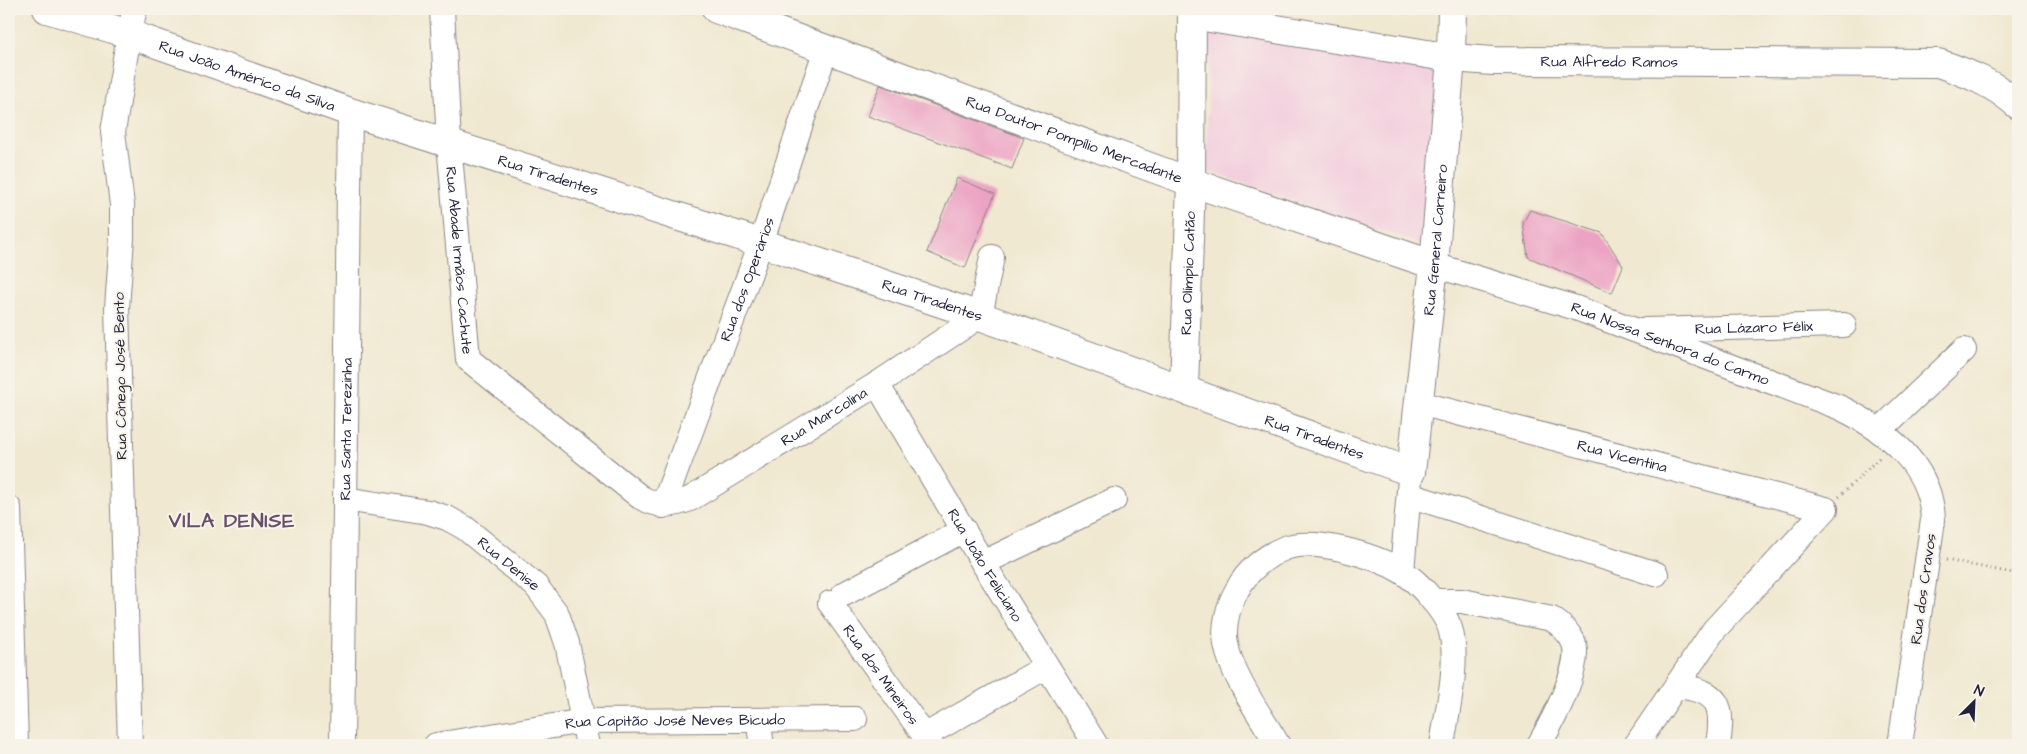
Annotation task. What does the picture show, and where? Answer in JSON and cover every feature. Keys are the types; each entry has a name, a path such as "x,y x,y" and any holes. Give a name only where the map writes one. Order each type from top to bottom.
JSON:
{"main road":[{"name":"Rua João Américo da Silva","path":"47,9 132,21 350,112 449,143"},
{"name":"Rua Doutor Pompílio Mercadante","path":"716,9 1191,182 1434,265"},
{"name":"Rua General Carneiro","path":"1410,483 1434,265 1451,58 1452,9"},
{"name":"Rua Alfredo Ramos","path":"1192,12 1451,58 1493,61 1921,61 1938,63 1976,77 2002,90 2018,105"},
{"name":"Rua Olímpio Catão","path":"1184,388 1191,182 1192,12"},
{"name":"Rua Tiradentes","path":"449,143 761,243 980,316 1184,388 1410,483"}],"street":[{"name":"Rua Abade Irmãos Cachute","path":"442,9 449,143 470,362 640,497 663,506"},
{"name":"Rua Cônego José Bento","path":"130,745 117,308 122,238 122,205 113,132 132,21"},
{"name":"Rua dos Operários","path":"663,506 761,243 826,49"},
{"name":"Rua Santa Terezinha","path":"342,745 350,112"},
{"path":"980,316 992,257"},
{"name":"Rua Nossa Senhora do Carmo","path":"1434,265 1576,308 1841,408 1887,437"},
{"name":"Rua Marcolina","path":"663,506 690,499 877,384 980,316"},
{"name":"Rua Lázaro Félix","path":"1634,331 1844,325"},
{"path":"1887,437 1964,350"},
{"name":"Rua João Feliciano","path":"877,384 1046,667 1096,745"},
{"name":"Rua Vicentina","path":"1419,403 1826,509"},
{"name":"Rua dos Cravos","path":"1887,437 1908,455 1919,470 1932,503 1933,520 1900,745"},
{"path":"1402,572 1410,483 1656,574"},
{"name":"Rua Denise","path":"345,498 428,512 447,518 465,528 536,586 548,600 560,622 567,643 588,745"},
{"path":"983,563 1114,500"},
{"path":"9,508 16,745"},
{"path":"1636,745 1714,630 1826,509"},
{"name":"Rua dos Mineiros","path":"928,741 837,599 964,530"},
{"path":"1278,745 1231,660 1226,643 1226,622 1231,601 1240,584 1252,569 1268,557 1286,548 1304,546 1332,546 1402,572 1433,601 1451,631 1453,659 1442,745"},
{"path":"1433,601 1462,601 1552,619 1564,627 1574,643 1573,667 1561,704 1539,745"},
{"path":"928,741 1046,667"},
{"path":"1677,686 1706,692 1714,700 1720,710 1721,722 1718,745"},
{"name":"Rua Capitão José Neves Bicudo","path":"436,745 460,744 584,721 856,719"},
{"path":"758,720 762,745"}],"path":[{"path":"1826,509 1887,437"},
{"path":"1928,556 2018,574"}],"shaded area":[{"path":"1209,25 1440,65 1423,245 1207,171"}],"building":[{"path":"880,85 1024,138 1012,169 868,116"},
{"path":"957,178 995,194 965,268 927,252"},
{"path":"1530,210 1602,233 1623,266 1612,293 1528,257 1523,223"}],"district":[{"name":"VILA DENISE","path":"232,520"}]}
